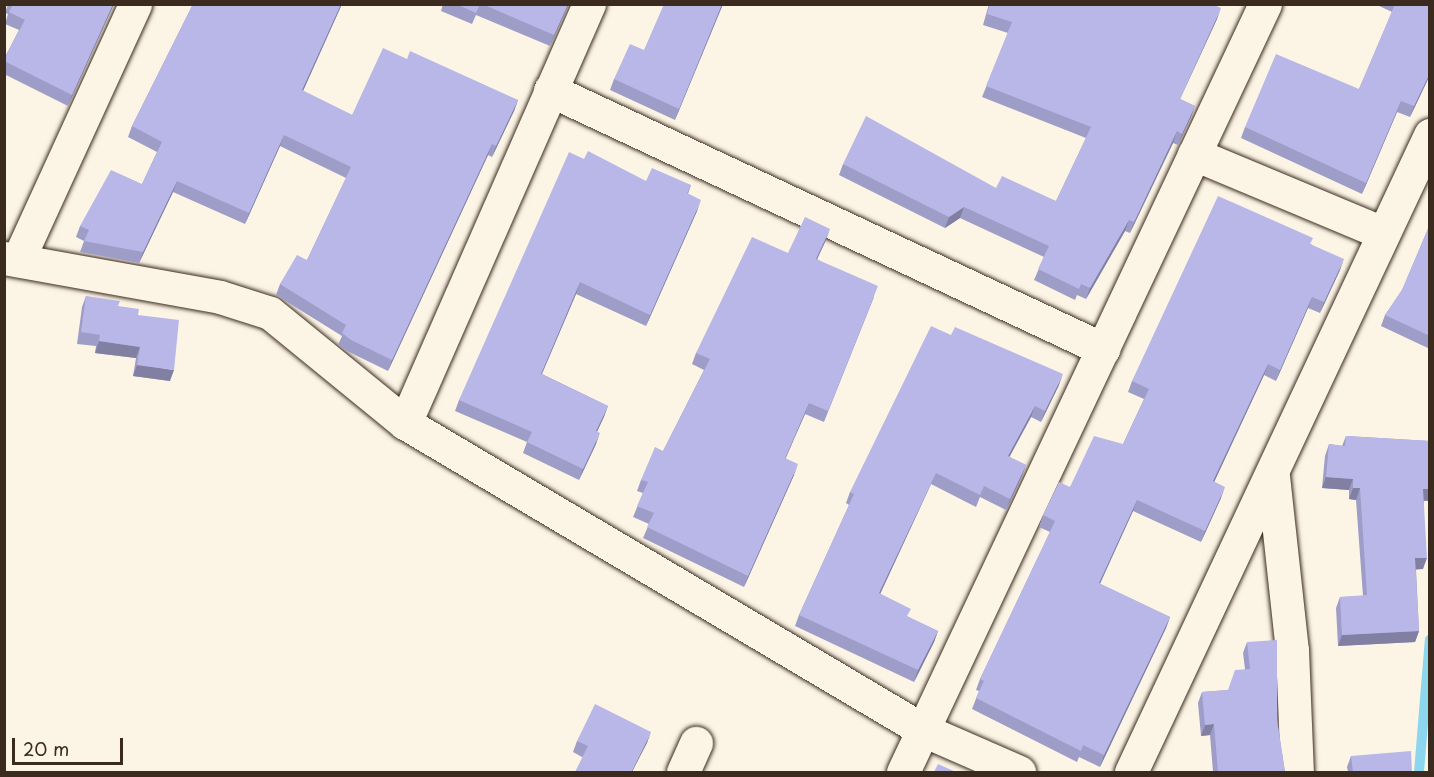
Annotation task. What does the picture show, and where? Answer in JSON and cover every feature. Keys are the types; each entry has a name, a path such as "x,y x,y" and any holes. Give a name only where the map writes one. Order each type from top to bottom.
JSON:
{"street":[{"path":"135,4 11,259 220,297 270,313 405,423 923,730 1018,772"},
{"path":"405,423 589,4"},
{"path":"903,772 1264,4"},
{"path":"550,90 1102,349"},
{"path":"1131,772 1273,476 1430,135"},
{"path":"1194,154 1383,233"},
{"path":"1273,476 1292,650 1297,772"},
{"path":"683,772 696,743"}],"building":[{"path":"13,4 113,4 72,95 4,61 25,20 9,12"},
{"path":"193,4 341,4 302,90 352,115 383,48 407,59 410,51 518,100 496,146 492,144 392,360 351,340 342,333 346,325 280,284 297,255 307,260 351,167 284,135 249,213 177,181 143,252 84,241 89,230 80,226 111,170 142,184 162,142 132,126"},
{"path":"456,4 480,4 476,13"},
{"path":"482,4 568,4 554,35"},
{"path":"664,4 722,4 679,109 614,79 630,44 644,50"},
{"path":"990,4 1212,4 1221,8 1180,99 1195,106 1182,134 1177,131 1134,222 1129,220 1090,288 1081,284 1079,289 1038,269 1049,246 964,207 949,217 843,164 866,116 996,188 1002,176 1056,201 1091,127 986,86 1012,22 987,14"},
{"path":"1395,4 1430,4 1430,73 1414,106 1401,101 1366,183 1245,127 1276,54 1359,89"},
{"path":"588,151 646,181 652,168 691,185 687,193 701,200 650,315 580,282 541,374 608,406 596,431 600,433 583,469 527,442 532,432 459,400 569,152 584,159"},
{"path":"1218,196 1313,238 1310,244 1344,259 1324,302 1312,297 1280,370 1268,364 1213,481 1225,487 1205,531 1137,500 1099,583 1170,617 1104,755 1083,745 1081,751 976,698 984,681 980,679 1055,521 1043,515 1059,482 1070,487 1094,436 1123,444 1149,389 1132,381"},
{"path":"805,217 830,229 816,259 878,286 828,411 809,403 785,458 798,464 748,576 647,527 654,513 637,506 648,482 641,480 655,447 663,451 710,359 696,353 752,237 788,253"},
{"path":"1430,224 1430,336 1385,315 1402,290"},
{"path":"86,296 120,301 118,306 139,309 138,315 179,320 174,370 137,365 140,347 99,341 100,335 81,332"},
{"path":"931,326 951,335 955,327 1063,374 1045,411 1035,406 1008,456 1026,465 1010,499 984,486 980,495 936,473 879,593 911,609 907,616 938,631 918,670 799,615 854,494 850,492"},
{"path":"1346,436 1430,441 1430,489 1423,489 1427,558 1415,558 1419,631 1342,635 1340,597 1367,595 1360,488 1353,488 1353,479 1326,477 1329,444 1345,446"},
{"path":"1277,640 1277,720 1285,772 1218,772 1214,724 1205,725 1202,692 1228,690 1235,670 1250,669 1247,642"},
{"path":"595,704 651,732 631,772 575,772 588,746 577,741"},
{"path":"1411,751 1412,772 1353,772 1351,756"},
{"path":"938,764 956,772 934,772"}],"waterway":[{"path":"1419,772 1430,639"}]}
